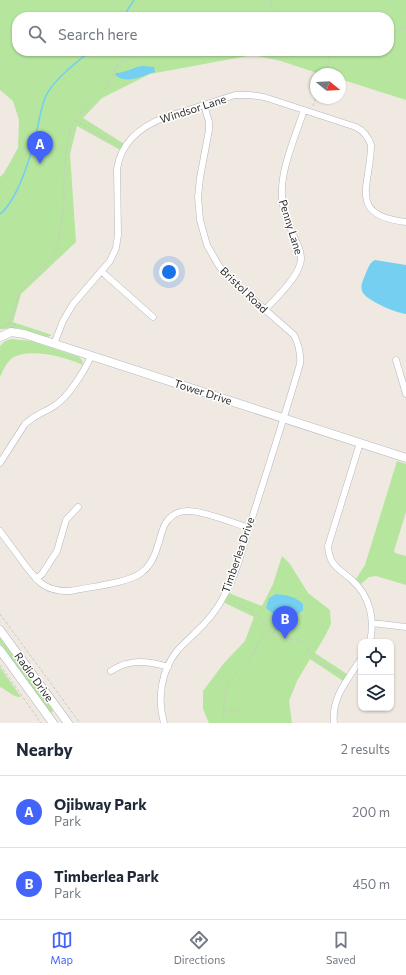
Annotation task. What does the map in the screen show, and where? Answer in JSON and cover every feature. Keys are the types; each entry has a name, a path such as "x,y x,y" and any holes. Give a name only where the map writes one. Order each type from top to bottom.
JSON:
{"street":[{"name":"Windsor Lane","path":"54,344 63,321 73,304 113,255 118,241 117,169 118,162 124,149 132,137 148,125 166,117 236,95 250,94 264,97 356,127 365,133 369,138 371,145 365,190 367,202 370,208 376,214 385,218 406,222"},
{"name":"Bristol Road","path":"204,105 209,122 209,130 198,197 203,233 207,245 219,266 229,278 294,335 300,350 300,364 284,418"},
{"name":"Penny Lane","path":"266,310 304,263 283,206 281,188 285,169 307,112"},
{"path":"101,271 152,317"},
{"name":"Tower Drive","path":"0,337 9,333 19,332 406,458"},
{"path":"0,463 25,424 38,413 54,406 64,398 84,371 91,356"},
{"path":"396,360 406,394"},
{"name":"Timberlea Drive","path":"164,723 160,695 168,666 178,651 206,621 224,596 235,572 284,418"},
{"path":"360,443 328,546 330,559 333,564 357,585 366,599 372,614 370,639"},
{"path":"36,580 58,551 66,520 78,507"},
{"path":"0,531 36,580 48,588 71,591 135,577 142,573 151,564 167,521 182,511 195,511 248,528"},
{"path":"372,623 406,627"},
{"name":"Radio Drive","path":"0,630 68,723"},
{"name":"Radio Drive","path":"0,650 53,723"},
{"path":"111,671 125,664 137,663 168,666"},
{"path":"334,723 336,699 358,664"}],"path":[{"path":"271,0 274,12"},
{"path":"394,32 406,28"},
{"path":"9,324 19,293 51,259 57,249 64,208 64,172 71,126 74,120 84,109 107,87 118,65 132,56"},
{"path":"326,68 330,56"},
{"path":"307,112 312,104"},
{"path":"74,120 124,149"},
{"path":"224,596 241,607 255,613 276,635 303,642 315,658 348,679"},
{"path":"0,614 80,723"},
{"path":"224,723 226,692 230,681 247,663 259,641 269,629"},
{"path":"0,665 41,723"},
{"path":"224,710 238,712 238,709"}],"green space":[{"path":"0,0 406,0 406,100 346,81 346,68 310,68 310,71 281,61 258,56 394,56 394,12 12,12 12,56 248,56 150,74 102,98 83,118 126,145 122,151 77,126 70,154 76,242 21,294 13,322 52,335 48,337 18,328 0,329 0,177 4,173 18,148 19,120 13,101 0,90"},
{"path":"11,339 31,341 79,357 82,360 83,365 46,354 25,354 10,360 5,366 0,377 0,346 5,341"},
{"path":"397,461 406,464 406,512 394,551 395,553 406,556 406,585 376,576 369,577 361,584 356,579 365,565"},
{"path":"282,556 290,564 308,593 330,610 331,624 315,653 350,676 346,683 310,659 297,681 289,701 292,723 209,723 203,709 203,691 224,663 245,641 254,617 221,601 226,592 262,606 273,584"},
{"path":"0,636 54,710 51,713 0,644"},
{"path":"0,667 21,697 13,695 0,687"}],"water":[{"path":"143,66 154,67 155,72 130,80 120,78 115,75 116,73"},
{"path":"375,260 406,265 406,314 388,309 364,295 362,291 363,279 370,264"},
{"path":"276,594 294,598 303,604 303,610 294,617 289,618 275,615 266,608 269,598"}],"waterway":[{"path":"126,12 134,0"},
{"path":"0,214 13,198 28,163 35,140 42,106 48,92 62,75 84,56"}],"place":[{"name":"Ojibway Park","path":"40,164"},
{"name":"Timberlea Park","path":"285,639"}]}
